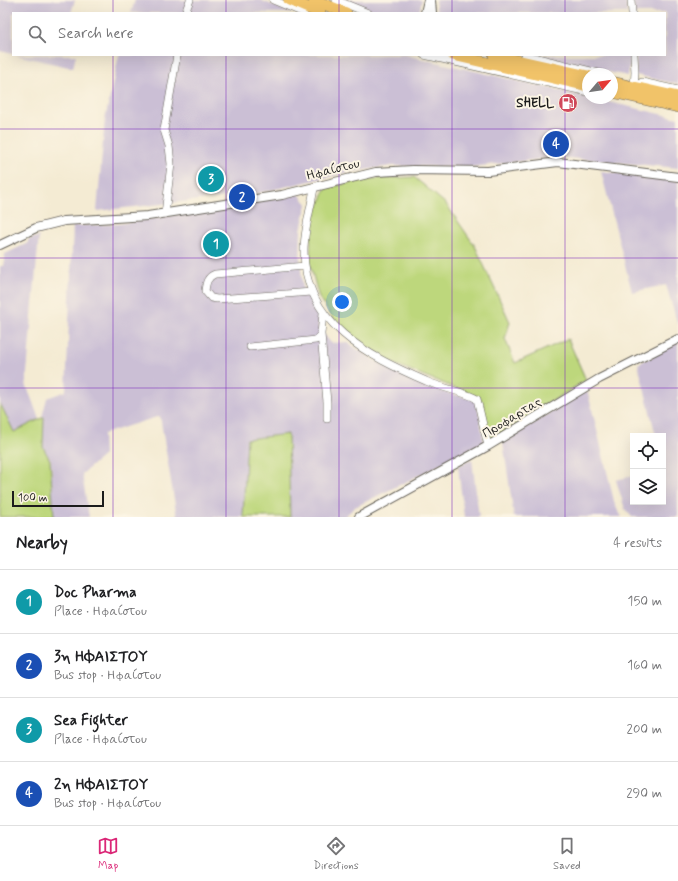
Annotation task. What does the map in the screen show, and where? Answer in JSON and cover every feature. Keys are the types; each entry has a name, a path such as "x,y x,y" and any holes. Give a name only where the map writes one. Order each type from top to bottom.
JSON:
{"main road":[{"path":"314,0 344,12"},
{"path":"292,3 317,12"},
{"path":"458,56 547,72 582,75"},
{"path":"547,72 582,84"},
{"path":"618,85 678,97"},
{"path":"618,87 645,102 678,107"}],"street":[{"path":"185,12 190,0"},
{"path":"273,0 292,3 303,12"},
{"path":"336,0 366,12"},
{"path":"425,12 429,0"},
{"path":"429,0 432,12"},
{"path":"631,0 632,12"},
{"path":"165,214 171,164 169,146 164,130 176,56"},
{"path":"432,56 547,72 582,73"},
{"path":"526,56 547,72 582,89"},
{"path":"634,56 634,87"},
{"path":"634,87 642,82 678,90"},
{"path":"618,98 645,102 678,112"},
{"name":"Ηφαίστου","path":"0,245 39,227 64,221 124,219 165,214 282,195 376,172 413,170 488,171 558,162 678,177"},
{"path":"314,188 304,241 305,266 312,292 323,313 358,347 382,362 442,389 477,400 488,446"},
{"path":"305,266 215,274 210,276 206,282 206,291 210,298 217,299 312,292"},
{"path":"323,313 321,334 327,419"},
{"path":"250,347 308,342 316,340 321,334"},
{"name":"Προφαρτας","path":"359,517 488,446 599,379 678,339"}],"shaded area":[{"path":"0,0 75,0 71,12 12,12 12,54 0,51"},
{"path":"135,0 260,0 290,12 131,12"},
{"path":"345,0 422,0 419,12 375,12"},
{"path":"435,0 626,0 627,12 437,12"},
{"path":"633,0 678,0 678,84 636,75 636,56 666,56 666,12 634,12"},
{"path":"20,56 76,56 73,68"},
{"path":"119,56 409,56 582,96 582,104 617,104 678,118 678,168 559,157 471,167 392,166 349,172 254,194 97,211 105,119"},
{"path":"533,56 631,56 628,76 618,74 618,68 590,68"},
{"path":"601,171 678,181 678,325 666,285 632,292"},
{"path":"299,194 307,204 301,230 300,261 303,289 310,295 320,314 318,327 331,343 347,342 375,361 444,392 473,399 477,402 484,443 355,507 344,517 290,517 288,434 247,439 243,517 177,517 160,416 103,434 104,455 82,474 89,517 54,517 51,460 43,447 42,417 47,398 66,391 73,226 119,224"},
{"path":"39,236 26,384 39,419 14,432 0,403 0,266 3,266 5,254 28,243 28,240"},
{"path":"678,342 678,517 632,517 625,509 616,480 630,477 630,505 666,505 666,433 655,433 638,364"},
{"path":"585,391 588,393 615,505 622,517 514,517 503,442"},
{"path":"472,459 479,517 464,517 458,466"}],"green space":[{"path":"414,177 446,204 475,246 510,322 505,339 515,363 568,339 586,380 490,440 480,398 387,361 352,337 334,320 319,298 310,264 311,225 326,188 367,179"},
{"path":"0,403 14,432 44,417 43,447 50,460 54,517 0,517"},
{"path":"288,434 290,517 243,517 247,439"}],"place":[{"name":"SHELL","path":"568,103"},
{"name":"2η ΗΦΑΙΣΤΟΥ","path":"556,144"},
{"name":"Sea Fighter","path":"211,179"},
{"name":"3η ΗΦΑΙΣΤΟΥ","path":"242,197"},
{"name":"Doc Pharma","path":"216,244"}]}
